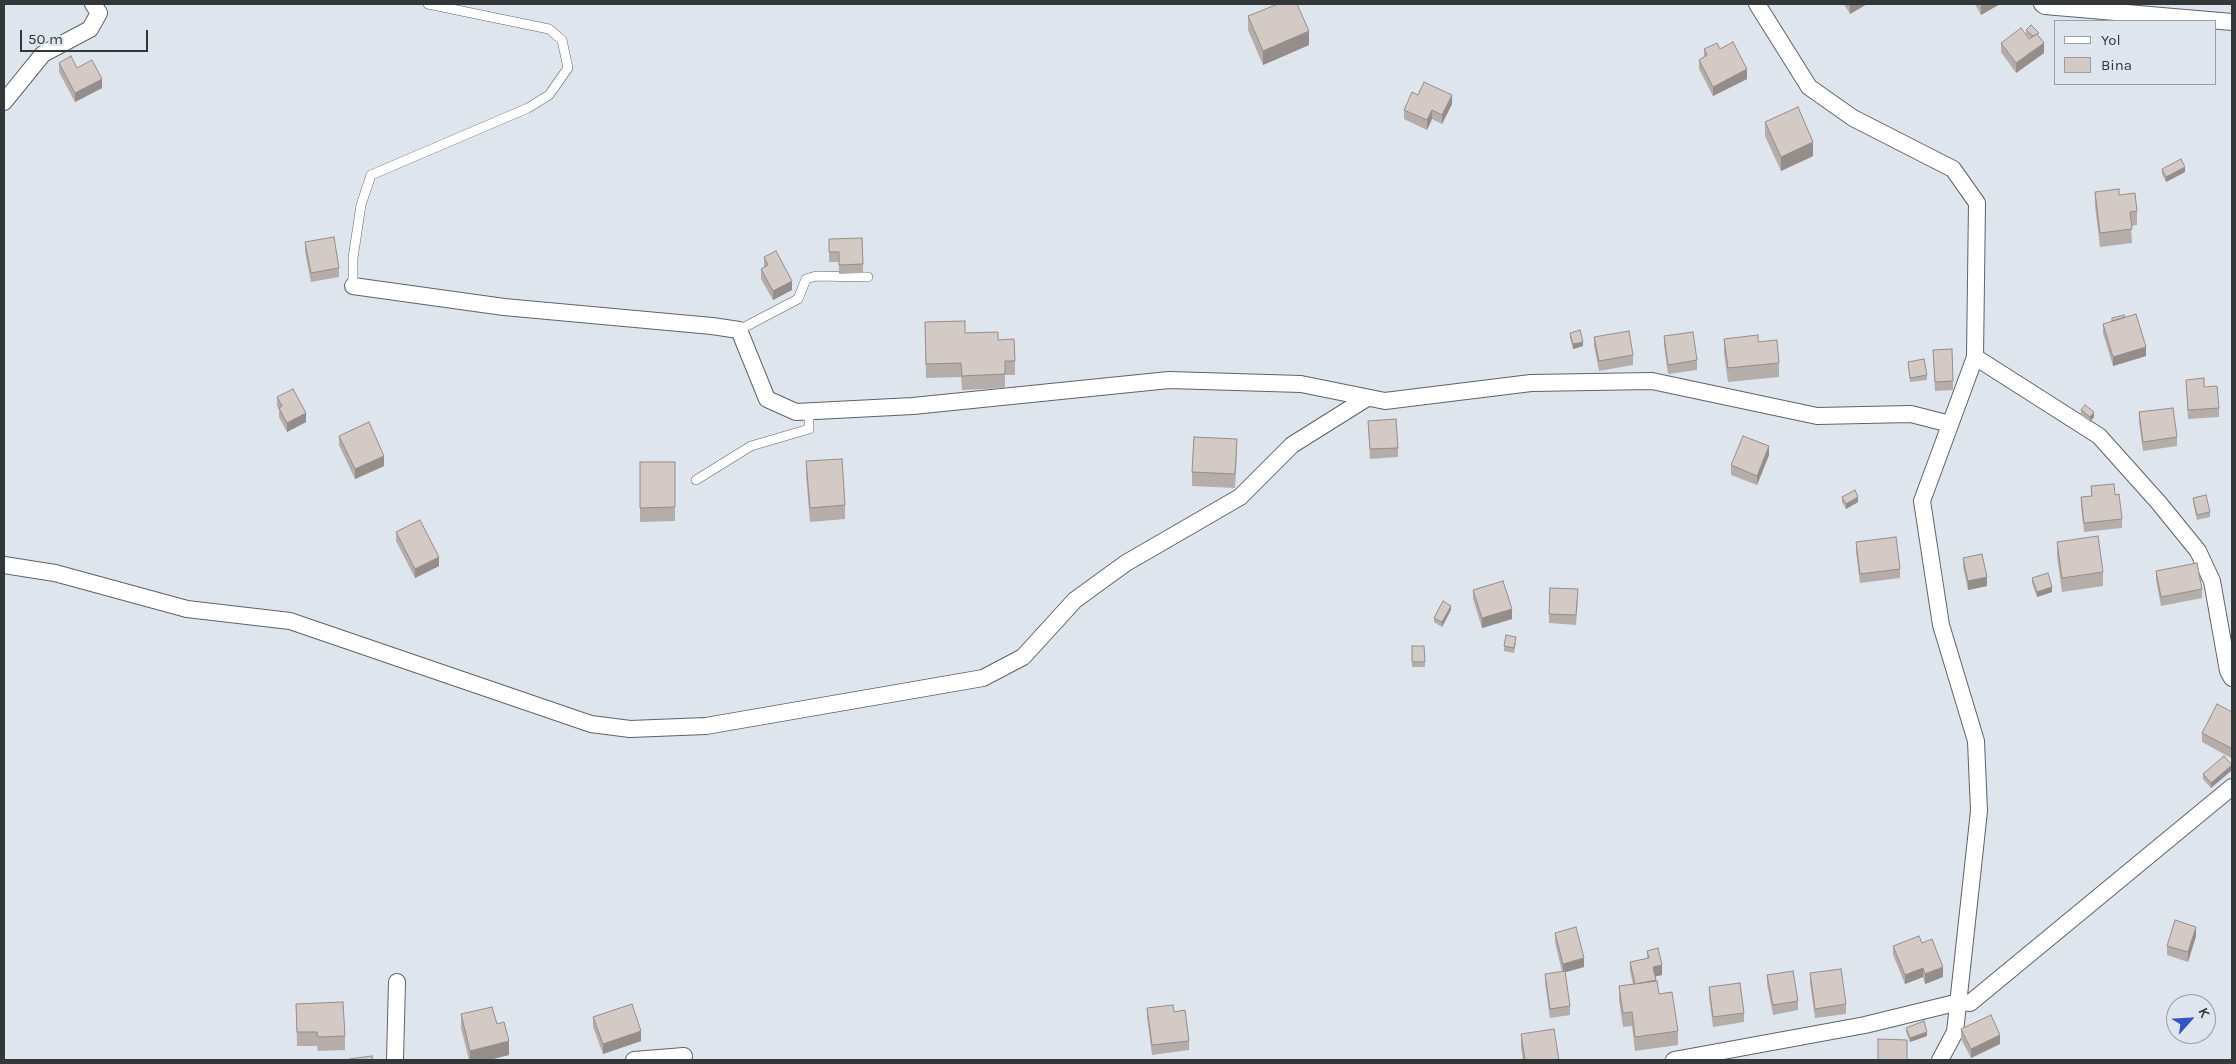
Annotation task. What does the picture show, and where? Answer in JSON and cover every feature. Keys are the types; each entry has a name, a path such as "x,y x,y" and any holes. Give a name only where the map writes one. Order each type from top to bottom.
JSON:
{"street":[{"path":"4,102 43,54 90,29 99,13 93,4"},
{"path":"1757,4 1809,87 1852,118 1953,169 1977,203 1975,357 1922,500 1941,625 1976,741 1979,811 1955,1032 1940,1060"},
{"path":"2042,4 2045,6 2209,20"},
{"path":"2216,21 2232,22"},
{"path":"353,286 504,307 739,330 767,399 796,412 913,406 1169,380 1302,384 1384,401 1531,383 1652,381 1817,416 1911,414 1950,424"},
{"path":"1975,357 2099,436 2198,550 2212,581 2228,672 2232,678"},
{"path":"4,565 55,573 187,609 290,621 591,724 630,728 706,726 984,678 1022,657 1075,600 1126,563 1240,497 1292,445 1367,398"},
{"path":"1674,1060 1864,1025 1959,1002 1970,1003 2232,788"},
{"path":"395,1060 397,982"},
{"path":"634,1060 684,1056"}],"lane":[{"path":"353,286 353,258 361,205 371,174 528,108 549,95 568,68 562,40 549,29 428,4"},
{"path":"739,330 798,299 806,279 816,276 868,277"},
{"path":"696,480 751,446 809,429 809,411"}],"building":[{"path":"1278,4 1297,4 1309,31 1263,51 1248,16"},
{"path":"2031,25 2039,33 2033,36 2026,30"},
{"path":"2021,28 2029,39 2037,34 2044,43 2016,63 2001,43"},
{"path":"1733,42 1747,69 1713,87 1699,60 1707,55 1704,49 1717,43 1720,49"},
{"path":"71,56 77,68 92,60 102,79 75,93 59,63"},
{"path":"1424,82 1452,95 1442,115 1432,110 1427,120 1404,110 1412,92 1418,95"},
{"path":"1798,107 1813,142 1781,157 1765,122"},
{"path":"2181,159 2185,167 2166,177 2162,169"},
{"path":"2119,189 2119,195 2135,193 2137,211 2130,212 2132,229 2100,233 2095,192"},
{"path":"334,237 339,268 311,273 305,242"},
{"path":"862,238 863,264 839,265 839,252 829,252 829,239"},
{"path":"776,251 792,281 773,291 761,269 768,265 764,257"},
{"path":"2136,314 2146,347 2113,357 2103,324"},
{"path":"2124,315 2125,317 2112,321 2112,318"},
{"path":"965,321 965,333 998,332 998,340 1014,339 1015,361 1005,361 1005,374 962,376 961,363 926,364 925,322"},
{"path":"1580,330 1583,342 1573,344 1570,333"},
{"path":"1629,331 1633,355 1599,361 1594,337"},
{"path":"1693,332 1697,360 1668,365 1664,336"},
{"path":"1758,335 1758,342 1777,340 1779,363 1728,368 1724,339"},
{"path":"1952,349 1953,381 1935,382 1933,350"},
{"path":"1924,359 1927,375 1910,378 1908,362"},
{"path":"2204,378 2204,387 2217,386 2219,408 2188,410 2186,380"},
{"path":"293,389 306,413 287,423 279,408 282,406 277,397"},
{"path":"2085,405 2094,412 2090,417 2081,410"},
{"path":"2173,408 2177,437 2143,442 2139,412"},
{"path":"1396,419 1398,448 1370,449 1368,421"},
{"path":"369,422 384,456 355,469 339,436"},
{"path":"1743,436 1769,446 1757,476 1731,465"},
{"path":"1194,437 1237,439 1235,474 1192,472"},
{"path":"842,459 845,505 810,508 806,461"},
{"path":"640,462 675,462 675,507 640,508"},
{"path":"2114,484 2115,495 2119,494 2122,519 2084,523 2081,497 2092,496 2091,486"},
{"path":"1855,490 1858,497 1846,504 1842,497"},
{"path":"2206,495 2210,512 2197,515 2193,498"},
{"path":"420,520 439,557 415,569 396,532"},
{"path":"2098,536 2103,572 2062,578 2057,542"},
{"path":"1896,537 1900,569 1860,574 1856,542"},
{"path":"1982,554 1987,577 1968,581 1963,558"},
{"path":"2197,563 2202,589 2161,597 2156,571"},
{"path":"2048,573 2052,587 2037,592 2032,578"},
{"path":"1503,581 1512,609 1482,618 1473,590"},
{"path":"1550,588 1578,589 1576,615 1549,614"},
{"path":"1443,601 1451,606 1442,622 1434,618"},
{"path":"1506,635 1516,637 1514,648 1504,646"},
{"path":"1412,646 1424,646 1425,662 1412,662"},
{"path":"2217,704 2232,712 2231,748 2202,733"},
{"path":"2224,756 2232,765 2211,783 2203,774"},
{"path":"2175,920 2196,927 2188,952 2167,946"},
{"path":"1576,927 1584,958 1563,964 1555,933"},
{"path":"1919,936 1922,943 1932,939 1943,967 1925,974 1923,968 1905,975 1893,946"},
{"path":"1658,948 1662,965 1653,967 1656,980 1635,984 1630,962 1649,958 1647,951"},
{"path":"1841,969 1846,1004 1815,1009 1810,973"},
{"path":"1565,971 1570,1006 1550,1009 1545,974"},
{"path":"1793,971 1798,1001 1773,1005 1767,975"},
{"path":"1657,981 1659,994 1672,992 1678,1031 1635,1037 1632,1012 1623,1013 1619,986"},
{"path":"1740,983 1744,1013 1713,1017 1709,987"},
{"path":"343,1002 345,1036 318,1037 317,1032 297,1032 296,1004"},
{"path":"632,1004 641,1031 603,1044 593,1017"},
{"path":"1173,1005 1174,1012 1185,1010 1189,1041 1152,1045 1147,1008"},
{"path":"492,1007 497,1024 504,1022 509,1041 470,1051 461,1014"},
{"path":"1991,1015 2000,1035 1971,1049 1961,1029"},
{"path":"1924,1021 1927,1032 1910,1038 1906,1028"},
{"path":"1554,1029 1559,1060 1525,1060 1521,1034"},
{"path":"1878,1039 1907,1040 1907,1060 1878,1060"},
{"path":"372,1056 373,1060 349,1060 349,1059"}]}
